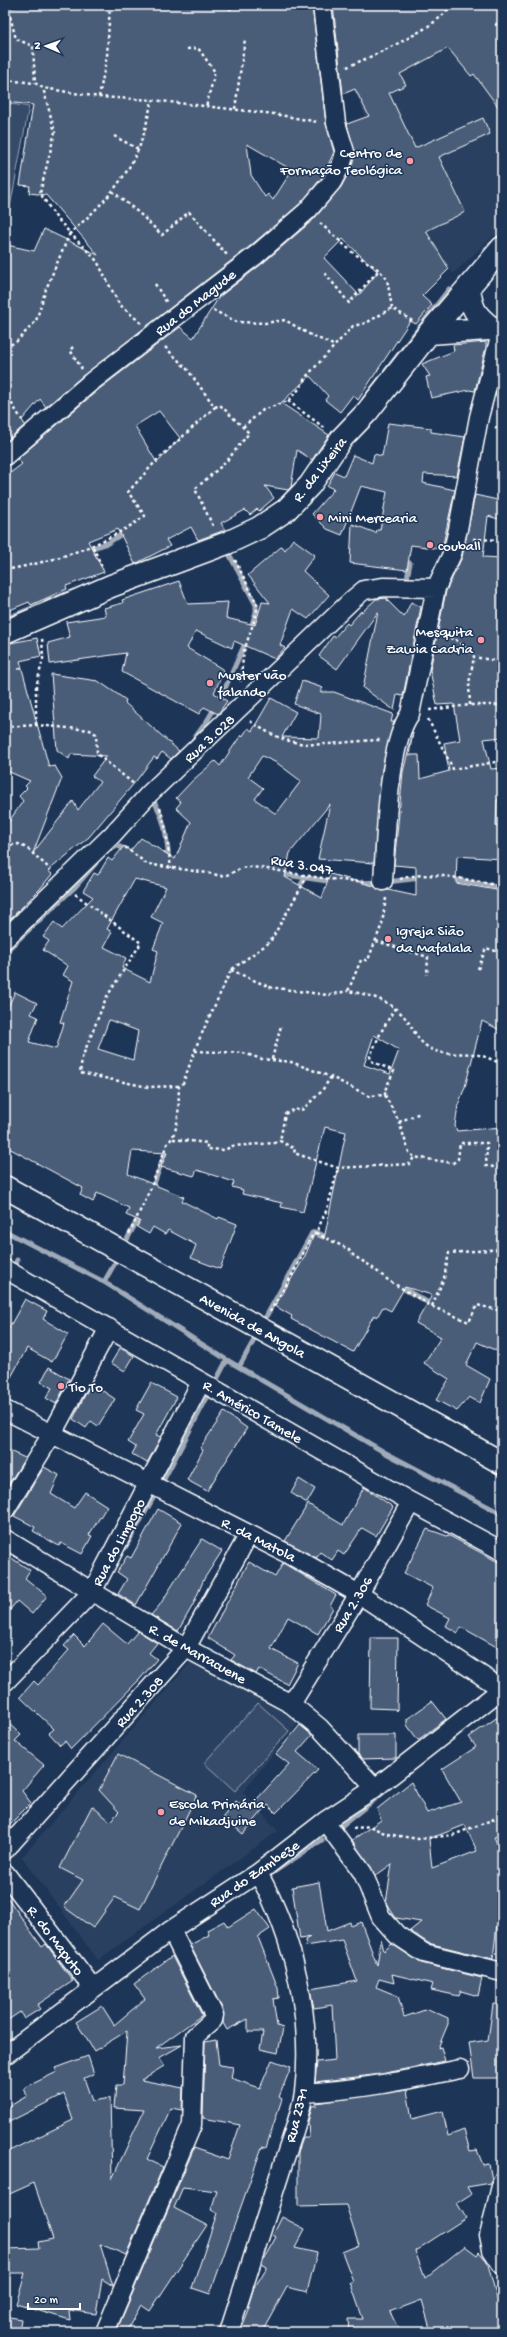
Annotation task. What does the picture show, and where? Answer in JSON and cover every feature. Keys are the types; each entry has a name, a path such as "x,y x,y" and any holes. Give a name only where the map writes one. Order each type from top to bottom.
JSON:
{"street":[{"name":"Rua do Magude","path":"5,456 91,382 199,299 307,211 332,182 342,163 344,152 336,123 322,5"},
{"name":"R. da Lixeira","path":"5,632 111,586 227,543 259,528 286,510 310,485 342,438 367,412 429,333 502,248"},
{"path":"469,286 470,305 479,318 499,329"},
{"path":"429,333 499,329"},
{"path":"385,881 390,784 404,723 417,712 428,630 436,588 452,554 479,417 499,329"},
{"name":"Rua 3.028","path":"5,939 112,835 148,795 364,590 384,587 436,588"},
{"name":"Avenida de Angola","path":"5,1187 502,1463"},
{"name":"R. Américo Tamele","path":"5,1269 411,1502 502,1551"},
{"path":"5,1510 52,1434 109,1328"},
{"name":"Rua do Limpopo","path":"5,1682 92,1592 201,1382"},
{"name":"R. da Matola","path":"5,1410 249,1534 359,1594 502,1689"},
{"name":"Rua 2.306","path":"291,1704 359,1594 411,1502"},
{"name":"Rua 2.308","path":"5,1850 186,1648 249,1534"},
{"name":"R. de Marracuene","path":"5,1539 186,1648 291,1704 320,1728 375,1788"},
{"name":"Rua do Zambeze","path":"5,2055 171,1930 330,1828 375,1788 502,1689"},
{"path":"330,1828 363,1873 381,1917 397,1935 424,1953 502,1972"},
{"name":"R. do Maputo","path":"5,1872 93,1988"},
{"name":"Rua 2371","path":"230,2332 304,2093 306,2035 301,1998 287,1942 276,1908 258,1873"},
{"path":"105,2332 192,2125 194,2036 212,2020 214,2015 171,1930"},
{"path":"304,2093 338,2091 411,2080 460,2069"},
{"path":"502,2182 489,2243 502,2265"}],"path":[{"path":"7,5 16,39 33,46 35,83"},
{"path":"99,97 107,56 110,5"},
{"path":"230,10 231,5"},
{"path":"331,75 391,48 446,15 452,5"},
{"path":"498,5 502,6"},
{"path":"502,12 496,25 502,30"},
{"path":"234,109 245,39"},
{"path":"187,49 198,48 215,72 206,107"},
{"path":"5,80 35,83 43,88 99,97 152,100 234,109 336,123"},
{"path":"43,88 55,132 40,193 55,216 97,261 119,304 154,334 187,369 215,407"},
{"path":"5,347 16,342 36,321 46,289 70,233 93,213 112,191 132,162 138,149 152,100"},
{"path":"114,136 138,149"},
{"path":"112,191 139,213 162,235 189,212 200,226 220,245 231,260 235,270"},
{"path":"307,211 352,252 379,270 387,279 392,308 429,333"},
{"path":"325,273 350,303 379,270"},
{"path":"199,299 204,305 237,322 264,323 285,320 307,333 335,346"},
{"path":"243,427 263,410 288,401 300,388 305,378 353,326 366,323 392,308"},
{"path":"73,347 70,350 71,353 91,382"},
{"path":"5,393 30,434"},
{"path":"288,401 301,412 342,438"},
{"path":"5,570 28,566 93,547 125,530 144,516 128,492 156,461 215,407 220,405 249,433 226,462 195,489 220,539 227,543"},
{"path":"467,539 502,540"},
{"path":"93,547 111,586"},
{"path":"36,724 36,687 43,659 38,618"},
{"path":"428,630 456,640 473,654 474,657 469,683 470,705"},
{"path":"474,657 502,662"},
{"path":"502,705 470,705 417,712 453,769 502,761"},
{"path":"5,726 36,724 90,730 96,734 97,754 148,795 160,808 165,825 170,868"},
{"name":"Rua 3.047","path":"112,835 142,861 170,868 224,877 231,872 246,867 345,882 385,881 419,876 446,877 502,886"},
{"path":"5,846 19,844 28,849 63,882 141,943 106,998 82,1058 80,1074 148,1087 179,1086"},
{"path":"121,1251 150,1190 167,1144 173,1139 176,1128 179,1086 182,1083 231,970 270,942 307,877"},
{"path":"348,991 361,960 368,960 376,941 385,904 385,881"},
{"path":"376,941 428,957 427,975"},
{"path":"478,969 486,948 502,953"},
{"path":"231,970 269,987 327,995 348,991 370,995 395,1008 408,1022 419,1040 428,1047 442,1054 478,1055 502,1064"},
{"path":"395,1008 381,1032 370,1056 371,1060 378,1065 394,1071 385,1090 385,1095 399,1122 409,1152 414,1157 453,1163 458,1159 460,1143 487,1143 486,1166 502,1168"},
{"path":"272,1059 281,1026"},
{"path":"195,1052 243,1053 262,1059 291,1062 331,1077 368,1096 385,1095"},
{"path":"280,1141 285,1114 295,1108 300,1111 303,1109 321,1092 331,1077"},
{"path":"399,1122 420,1113"},
{"path":"173,1139 207,1142 207,1149 226,1150 232,1146 275,1143 280,1141 295,1149 294,1153 338,1168 410,1164 414,1157"},
{"path":"262,1330 313,1234 316,1233 327,1209 338,1168"},
{"path":"316,1233 348,1249 354,1256 369,1265 388,1280 432,1306 469,1322 477,1305 502,1311"},
{"path":"432,1306 444,1278 449,1253 502,1249"},
{"path":"330,1828 369,1826 387,1834 418,1839 453,1835 502,1816"}],"shaded area":[{"path":"457,15 502,70 502,228 453,274 432,242 374,136 346,72"},
{"path":"5,103 29,107 9,213 5,213"},
{"name":"Escola Primária de Mikadjuine","path":"195,1657 303,1716 243,1792 278,1831 98,1960 22,1857"},
{"path":"258,1703 289,1731 235,1791 204,1763"}],"building":[{"path":"25,5 89,7 89,5 287,5 288,8 312,5 326,124 334,152 323,176 300,204 249,247 85,374 46,407 40,399 22,420 25,425 10,438 5,431 5,255 7,245 34,251 44,229 98,255 46,195 29,193 30,186 20,185 33,105 5,102 5,16 10,15 10,8","holes":["247,144 292,170 273,200 268,194 265,197 251,175"]},
{"path":"333,5 490,5 502,12 502,112 474,74 471,76 448,48 400,74 406,85 389,93 415,148 483,118 490,134 439,157 465,212 426,231 449,269 422,296 432,305 416,324 410,321 358,400 353,395 340,412 325,400 328,396 310,376 281,403 329,435 312,460 297,450 291,487 288,490 265,486 274,498 259,511 257,509 250,515 245,510 221,523 225,530 198,540 191,527 166,540 170,546 135,564 118,529 88,541 104,572 66,586 67,589 31,605 29,602 5,612 5,477 22,464 17,459 98,390 180,327 193,338 219,297 263,263 314,219 341,187 351,168 355,154 347,124 369,116 355,89 343,94","holes":["343,239 378,272 359,295 324,258","159,411 180,438 157,463 135,426"]},
{"path":"486,342 475,391 469,390 431,398 426,377 430,376 422,364 454,351 453,345"},
{"path":"502,371 502,397 495,396"},
{"path":"388,423 431,428 431,432 465,437 457,476 424,474 423,483 455,490 442,549 411,545 407,570 350,563 352,524 376,533 377,530 380,530 387,492 361,486 342,535 327,529 312,514 334,489 327,486 335,472 344,476 353,455 372,463 374,454 382,456"},
{"path":"475,495 502,501 502,520 488,516 483,557 502,558 502,737 484,739 491,769 502,768 502,800 497,800 496,826 500,826 502,859 457,856 456,883 502,891 502,1031 482,1021 465,1087 458,1105 455,1126 457,1131 502,1127 502,1238 497,1237 497,1266 502,1267 502,1339 497,1351 477,1342 466,1365 490,1379 480,1403 469,1397 457,1411 436,1400 449,1379 424,1363 441,1337 416,1323 432,1295 405,1287 391,1311 383,1307 377,1317 374,1315 353,1352 291,1319 292,1316 275,1306 304,1258 314,1235 324,1239 346,1132 325,1127 303,1212 281,1207 282,1203 242,1194 243,1190 232,1187 234,1182 197,1170 194,1176 161,1167 167,1153 132,1151 128,1174 184,1197 182,1201 218,1219 219,1217 237,1224 220,1269 191,1258 196,1245 168,1230 165,1234 153,1227 149,1234 137,1227 140,1221 126,1215 129,1208 97,1193 93,1202 80,1195 83,1188 5,1146 5,1013 15,992 37,1003 31,1014 38,1017 29,1042 56,1049 64,1023 60,1022 73,981 63,975 68,966 43,950 49,941 43,937 54,922 62,929 93,897 83,891 94,873 98,875 108,858 112,861 124,846 130,851 141,838 175,859 191,822 176,808 181,802 176,798 193,780 215,761 220,766 241,735 242,737 248,728 252,731 271,698 296,712 282,737 319,738 321,714 294,704 302,681 323,688 320,692 334,692 393,714 391,722 394,722 382,769 374,863 318,859 330,804 290,853 285,877 322,898 330,874 374,886 382,891 388,890 416,896 416,867 394,865 403,772 413,732 409,755 419,755 420,779 449,771 444,743 460,740 454,704 437,705 430,670 446,591 462,557","holes":["262,756 277,763 301,781 276,814 255,799 263,788 248,777","135,879 166,887 151,917 163,923 153,949 158,951 150,982 122,968 126,958 104,947 112,932 107,929","109,1020 138,1031 133,1060 98,1049","374,1035 399,1050 390,1074 364,1065"]},
{"path":"293,539 315,555 303,571 329,595 308,619 293,609 280,645 285,648 275,659 234,641 232,648 196,631 187,648 224,670 214,693 227,701 218,714 204,707 199,714 122,672 126,653 50,664 48,643 70,637 66,622 106,616 104,608 123,603 122,600 179,581 188,604 228,602 226,618 255,625 262,602 270,603 248,575 282,546 285,550"},
{"path":"388,598 387,600 404,617 411,602 421,607 403,696 397,695 394,710 363,688 378,612 337,669 319,656 333,636 335,637 347,623 349,625 361,611 362,612 376,599"},
{"path":"37,638 41,656 20,661 22,668 18,669 22,669 49,767 55,766 62,778 33,853 73,801 78,810 100,782 92,776 107,756 71,754 69,759 57,750 51,674 98,681 126,700 125,703 179,751 171,759 162,752 157,759 154,757 89,837 48,871 52,874 40,889 5,924 5,827 23,801 19,796 27,788 25,786 30,781 5,770 5,644"},
{"path":"25,1299 47,1311 43,1319 68,1334 52,1362 27,1348 5,1388 5,1335"},
{"path":"120,1348 134,1356 125,1371 111,1363"},
{"name":"Tio To","path":"49,1367 69,1379 56,1404 46,1398 52,1388 41,1382"},
{"path":"91,1383 115,1399 98,1426 91,1421 86,1428 73,1419"},
{"path":"151,1383 177,1397 156,1435 161,1437 147,1463 132,1454 136,1447 128,1442 144,1414 136,1410"},
{"path":"224,1412 247,1428 207,1491 187,1480 203,1450 200,1448"},
{"path":"5,1449 25,1458 5,1490"},
{"path":"44,1467 59,1475 51,1494 74,1508 85,1492 107,1506 89,1535 92,1536 82,1554 61,1543 59,1546 33,1531 35,1527 14,1516"},
{"path":"299,1479 315,1489 307,1503 291,1493"},
{"path":"364,1487 393,1507 376,1536 362,1528 344,1555 338,1551 332,1560 320,1552 316,1558 285,1541 308,1504 343,1525"},
{"path":"158,1509 182,1523 136,1605 118,1594 127,1579 117,1572 127,1556 131,1558"},
{"path":"427,1529 447,1536 448,1535 502,1564 502,1650 461,1627 458,1633 446,1626 450,1618 425,1605 433,1588 404,1573"},
{"path":"202,1539 222,1551 204,1579 193,1605 178,1631 151,1615 159,1606"},
{"path":"5,1554 30,1570 25,1578 47,1596 32,1614 17,1601 5,1616"},
{"path":"249,1562 275,1577 283,1563 336,1595 330,1606 333,1608 318,1634 288,1617 271,1649 298,1663 287,1684 259,1669 256,1674 231,1660 235,1655 208,1638"},
{"path":"103,1624 127,1644 138,1631 157,1643 149,1653 157,1659 140,1679 71,1749 65,1741 60,1745 49,1733 54,1729 20,1697 34,1681 38,1685 69,1650 64,1646 74,1635 85,1646"},
{"path":"371,1638 398,1638 397,1711 395,1709 370,1708"},
{"path":"432,1701 446,1719 418,1740 407,1725 407,1719"},
{"path":"502,1714 502,1835 494,1837 502,1854 502,1925 497,1924 493,1959 428,1943 410,1931 421,1922 396,1918 386,1903 392,1864 375,1876 352,1840 381,1820 377,1809 411,1782 427,1813 461,1802 442,1769 476,1747 469,1737","holes":["465,1825 477,1851 432,1868 429,1839"]},
{"path":"5,1720 21,1735 15,1741 44,1765 22,1791 31,1803 5,1829"},
{"path":"300,1725 312,1735 297,1752 318,1770 276,1813 268,1805 243,1834 223,1817 236,1801 247,1810 289,1764 276,1754"},
{"path":"358,1735 396,1735 396,1758 362,1759 358,1754"},
{"path":"118,1754 197,1795 140,1909 115,1897 93,1928 64,1907 83,1880 60,1868 92,1806 110,1821 119,1812 99,1790"},
{"path":"319,1882 327,1931 350,1922 351,1926 361,1922 377,1965 381,1939 384,1951 392,1944 421,1963 482,1978 478,1996 461,1991 459,1996 431,1990 433,1984 392,1974 394,1983 379,1979 376,1987 398,1996 404,2017 428,2009 448,2018 448,2024 438,2048 441,2047 445,2061 381,2074 315,2082 317,2062 335,2060 332,2005 314,2008 310,1989 357,1981 342,1940 306,1946 305,1940 310,1937 300,1939 292,1887"},
{"path":"5,1894 42,1947 46,1944 73,1981 37,2005 40,2009 24,2019 20,2012 5,2022"},
{"path":"256,1909 270,1929 258,1937 278,1988 279,1998 273,1999 277,2026 283,2028 278,2053 260,2049 263,2032 248,2032 248,2019 227,2030 223,2023 223,2010 190,1945 209,1935 207,1930 224,1921 228,1927"},
{"path":"172,1956 202,2015 156,2048 182,2045 159,2058 164,2066 141,2080 183,2088 182,2110 171,2108 147,2159 163,2167 126,2255 100,2244 113,2286 102,2279 96,2314 69,2310 70,2320 16,2304 25,2273 5,2273 5,2249 39,2248 38,2242 53,2239 34,2183 5,2196 5,2153 73,2120 64,2094 5,2124 5,2109 27,2096 24,2088 57,2072 55,2068 88,2056 94,2074 84,2078 92,2101 110,2098 112,2179 144,2110 114,2108 116,2085 123,2085 127,2031 94,2051 76,2022 102,2006 114,2025 145,1999 134,1984"},
{"path":"493,2004 502,2005 502,2044 499,2065 502,2065 502,2078 474,2078 469,2043 488,2040"},
{"path":"216,2040 219,2065 233,2067 231,2078 260,2088 272,2060 291,2067 279,2097 282,2099 266,2148 262,2147 210,2294 192,2288 217,2213 211,2210 217,2191 183,2187 174,2208 207,2225 150,2311 141,2305 126,2332 116,2332 194,2148 228,2160 240,2125 203,2118 205,2042"},
{"path":"407,2090 412,2119 443,2111 448,2136 464,2130 470,2151 477,2150 483,2165 489,2164 492,2180 491,2183 467,2187 471,2194 457,2203 466,2218 415,2251 425,2278 465,2246 477,2255 479,2252 487,2261 499,2306 502,2305 502,2332 431,2332 422,2300 390,2312 400,2332 349,2332 348,2319 363,2319 350,2282 353,2281 342,2252 359,2245 346,2205 298,2206 298,2152 303,2138 309,2138 308,2122 312,2106 317,2105 316,2103"},
{"path":"282,2217 305,2229 295,2248 317,2253 307,2292 287,2287 262,2332 240,2332 250,2307 248,2306 253,2290 267,2267 262,2264 263,2260 276,2237 273,2235"},
{"path":"5,2316 21,2319 19,2332 5,2332"}],"waterway":[{"path":"486,249 502,235"},
{"path":"364,399 449,289"},
{"path":"86,550 108,543 125,532"},
{"path":"226,548 256,605 256,612 250,630"},
{"path":"406,584 410,563"},
{"path":"5,619 68,593"},
{"path":"189,746 207,721 222,695 247,639"},
{"path":"151,797 156,804 162,820 166,836 169,861"},
{"path":"108,850 118,846 127,851"},
{"path":"5,952 74,888 96,863"},
{"path":"280,874 334,882"},
{"path":"297,891 305,878"},
{"path":"356,883 387,882 421,878"},
{"path":"451,879 502,888"},
{"path":"152,1189 167,1148"},
{"path":"123,1247 140,1215"},
{"path":"5,1231 104,1282 227,1360 384,1452 502,1514"},
{"path":"262,1324 312,1233 316,1232 330,1239"},
{"path":"104,1282 119,1256"},
{"path":"5,1284 17,1260"},
{"path":"399,1286 434,1306"},
{"path":"239,1367 258,1333"},
{"path":"125,1548 165,1477 227,1360"},
{"path":"340,1827 384,1792"},
{"path":"265,1878 322,1840"}],"place":[{"name":"Centro de Formação Teológica","path":"410,161"},
{"name":"Mini Mercearia","path":"320,517"},
{"name":"couball","path":"430,545"},
{"name":"Mesquita Zawia Cadria","path":"481,640"},
{"name":"Muster vão falando","path":"210,683"},
{"name":"Igreja Sião da Mafalala","path":"388,939"},
{"name":"Tio To","path":"61,1386"},
{"name":"Escola Primária de Mikadjuine","path":"161,1812"}]}
